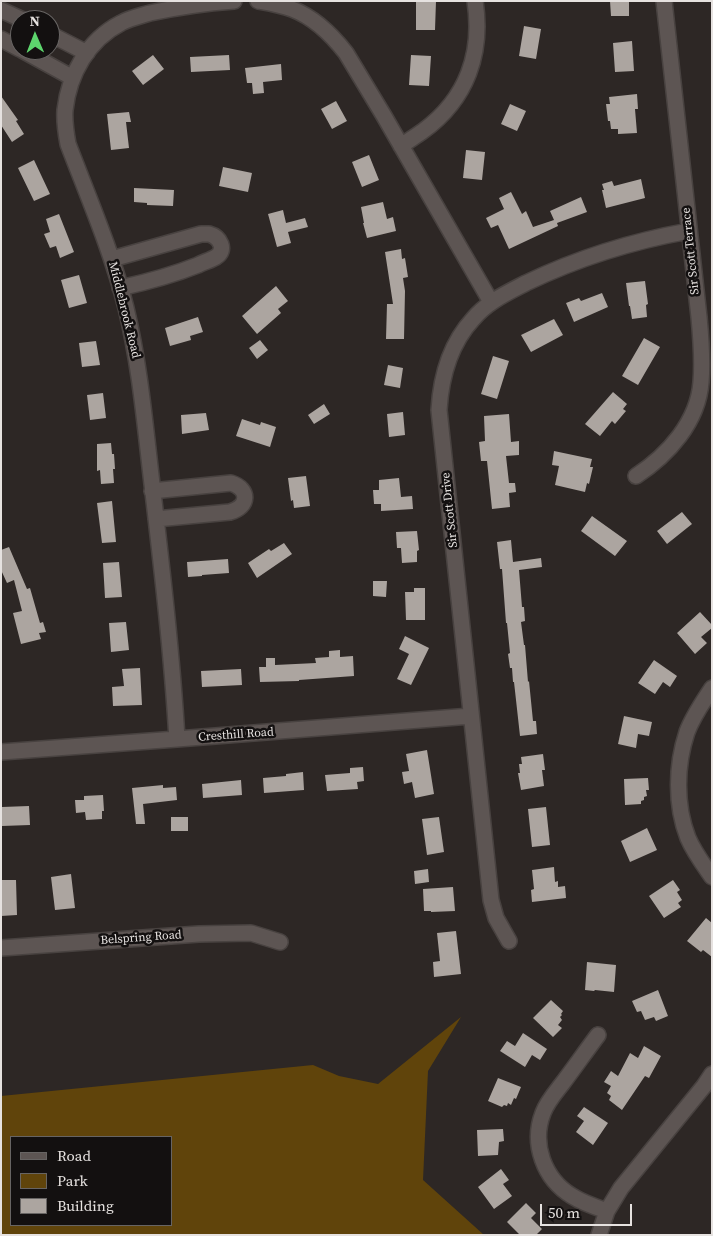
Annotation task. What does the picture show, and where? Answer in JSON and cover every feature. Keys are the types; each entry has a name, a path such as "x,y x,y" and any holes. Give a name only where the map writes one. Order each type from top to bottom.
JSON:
{"street":[{"name":"Middlebrook Road","path":"177,739 173,678 137,359 112,259 68,144 65,128 65,111 69,89 78,67 97,40 109,30 133,17 168,9 234,1"},
{"path":"258,1 293,9 311,19 327,32 346,52 491,302"},
{"path":"401,146 438,118 462,88 476,52 478,33 475,1"},
{"name":"Sir Scott Terrace","path":"636,476 653,465 668,451 684,428 692,416 698,400 701,382 702,350 664,1"},
{"path":"60,39 87,53"},
{"path":"40,60 73,78"},
{"name":"Sir Scott Drive","path":"509,941 496,918 491,903 439,410 440,390 445,370 454,345 464,329 491,302 503,294 541,276 592,256 630,244 689,231"},
{"path":"112,259 202,234 216,237 221,243 220,252 216,257 157,279 120,288"},
{"path":"152,491 231,483 238,485 245,497 241,507 230,512 156,519"},
{"path":"712,688 697,710 687,732 681,758 678,786 681,812 688,836 698,859 712,877"},
{"name":"Cresthill Road","path":"1,752 471,716"},
{"name":"Belspring Road","path":"1,948 199,934 251,933 280,942"},
{"path":"598,1035 543,1112 539,1128 539,1145 542,1160 556,1184 571,1196 607,1211"},
{"path":"599,1235 607,1211 621,1188 712,1074"}],"green space":[{"path":"461,1017 428,1071 423,1180 484,1235 1,1235 1,1096 313,1065 339,1076 378,1084"}],"building":[{"path":"416,1 436,1 435,30 416,30"},
{"path":"610,1 629,1 629,16 611,16"},
{"path":"524,26 541,29 536,59 519,56"},
{"path":"632,41 634,71 615,72 613,43"},
{"path":"153,55 164,69 143,85 132,71"},
{"path":"229,55 230,70 191,72 190,57"},
{"path":"411,55 431,56 429,86 409,85"},
{"path":"281,64 282,80 263,82 264,93 253,94 252,83 247,83 245,68"},
{"path":"637,94 638,109 635,109 637,133 618,134 618,129 611,129 610,121 608,121 606,104 610,104 609,97"},
{"path":"1,96 18,120 16,121 24,134 12,142 1,125"},
{"path":"336,101 347,121 332,129 321,109"},
{"path":"510,104 526,111 517,131 501,124"},
{"path":"129,112 131,122 126,122 129,148 111,150 107,114"},
{"path":"466,150 485,152 482,180 463,178"},
{"path":"369,155 379,180 362,187 352,162"},
{"path":"34,160 50,194 34,201 18,168"},
{"path":"223,167 252,173 248,192 219,186"},
{"path":"641,179 645,198 606,208 602,184 612,181 614,186"},
{"path":"134,188 174,190 173,206 147,205 147,203 134,202"},
{"path":"511,192 522,214 526,211 533,227 554,220 550,211 581,197 587,212 557,223 558,226 509,249 498,225 491,228 486,218 504,209 499,198"},
{"path":"383,202 387,219 393,217 396,231 367,238 361,207"},
{"path":"283,210 286,223 305,218 308,227 288,232 291,243 277,247 268,214"},
{"path":"59,214 74,252 60,258 56,246 50,248 44,234 50,232 46,219"},
{"path":"401,249 402,259 405,258 408,277 403,278 405,291 404,339 386,339 387,304 393,304 385,252"},
{"path":"79,275 87,303 69,308 61,280"},
{"path":"645,281 648,304 646,305 647,317 632,319 626,283"},
{"path":"276,286 288,301 278,309 281,313 257,334 242,316"},
{"path":"602,293 608,307 574,322 566,303 579,298 581,301"},
{"path":"198,317 203,332 190,336 191,340 170,346 165,328"},
{"path":"554,319 563,335 531,352 521,335"},
{"path":"644,338 660,347 638,385 622,376"},
{"path":"260,340 268,350 257,359 249,348"},
{"path":"96,341 100,365 82,367 79,343"},
{"path":"493,356 509,361 497,399 481,394"},
{"path":"388,365 403,368 400,388 384,385"},
{"path":"613,392 627,404 623,409 626,411 615,424 612,421 600,436 585,424"},
{"path":"103,393 106,418 90,420 87,395"},
{"path":"324,404 330,414 314,424 308,415"},
{"path":"403,412 405,435 389,437 387,414"},
{"path":"206,413 209,430 182,434 181,415"},
{"path":"509,414 511,442 519,441 519,455 506,456 509,483 515,483 516,492 509,493 510,507 492,509 487,461 481,461 479,442 485,441 484,416"},
{"path":"242,419 260,425 261,422 276,427 270,447 236,436"},
{"path":"111,443 112,454 114,454 114,483 101,484 100,470 97,471 97,444"},
{"path":"554,451 592,459 590,467 593,467 585,492 555,485 559,466 552,465"},
{"path":"306,476 310,506 294,508 293,500 291,501 288,478"},
{"path":"399,478 401,497 412,496 413,509 381,511 381,504 374,504 373,490 379,490 379,480"},
{"path":"112,501 116,542 102,543 97,503"},
{"path":"682,512 692,524 667,544 657,531"},
{"path":"592,516 627,541 615,556 581,531"},
{"path":"417,531 419,550 417,551 417,562 402,563 401,548 397,548 396,532"},
{"path":"511,540 513,562 541,558 542,567 519,570 525,621 521,622 533,721 536,721 537,734 520,736 512,668 510,668 508,654 510,653 502,569 500,569 497,542"},
{"path":"284,543 292,554 257,578 248,563 269,549 271,551"},
{"path":"9,547 27,589 30,588 40,623 43,622 46,632 39,633 41,639 21,644 13,613 22,611 14,580 7,583 1,570 1,550"},
{"path":"228,559 229,573 188,577 187,562"},
{"path":"119,562 122,597 105,598 103,563"},
{"path":"373,581 387,581 386,597 373,596"},
{"path":"414,588 425,588 425,620 406,620 405,592 414,592"},
{"path":"700,612 712,625 712,628 701,637 707,643 695,654 677,633"},
{"path":"126,622 129,650 111,652 109,623"},
{"path":"405,636 429,648 411,685 397,679 409,654 399,649"},
{"path":"340,650 340,657 353,656 354,676 260,682 259,667 266,667 266,658 275,658 275,665 316,663 315,658 329,657 329,651"},
{"path":"654,660 677,676 670,687 663,682 655,694 638,683"},
{"path":"140,668 142,705 113,706 112,687 124,686 122,669"},
{"path":"241,669 242,685 202,687 201,671"},
{"path":"624,716 652,722 649,736 638,734 636,748 618,744"},
{"path":"427,750 434,794 415,798 412,782 404,784 402,772 409,771 406,754"},
{"path":"543,754 544,786 521,790 518,773 520,773 519,764 522,764 521,757"},
{"path":"363,767 364,781 357,782 358,789 327,791 325,775 350,773 350,768"},
{"path":"303,772 304,790 264,793 263,778"},
{"path":"648,778 649,790 646,790 647,796 641,801 641,804 625,805 624,779"},
{"path":"241,780 242,795 203,798 202,784"},
{"path":"163,785 163,788 176,787 177,800 143,804 145,824 136,824 132,788"},
{"path":"103,795 104,811 102,811 102,819 86,820 85,812 76,813 75,800 84,800 84,796"},
{"path":"29,806 30,825 2,826 2,807"},
{"path":"546,807 550,845 532,847 528,809"},
{"path":"171,817 188,817 188,831 171,831"},
{"path":"439,817 444,852 427,855 422,819"},
{"path":"647,828 657,850 630,862 621,841"},
{"path":"554,867 555,882 558,881 558,887 565,886 566,898 532,902 531,890 534,889 532,870"},
{"path":"428,869 429,882 415,884 414,871"},
{"path":"71,874 75,908 55,910 51,877"},
{"path":"1,880 16,880 17,915 1,916"},
{"path":"673,880 680,890 677,892 682,900 678,903 681,907 664,918 649,896"},
{"path":"453,887 455,911 424,911 423,889"},
{"path":"706,918 712,923 712,957 703,950 701,952 687,941"},
{"path":"456,931 461,974 434,977 433,962 440,961 437,933"},
{"path":"587,962 616,965 614,992 585,990"},
{"path":"658,990 668,1016 656,1021 654,1017 645,1020 641,1011 637,1012 632,1001"},
{"path":"551,1000 563,1011 560,1017 562,1020 558,1025 562,1028 553,1037 533,1018"},
{"path":"523,1033 547,1049 540,1060 532,1055 525,1067 500,1051 507,1041 515,1046"},
{"path":"644,1046 661,1056 649,1078 645,1076 622,1110 609,1100 611,1096 607,1093 611,1086 604,1082 611,1071 618,1076 630,1053 638,1058"},
{"path":"498,1078 521,1087 511,1105 508,1103 507,1106 504,1105 502,1107 488,1101"},
{"path":"584,1107 608,1123 593,1145 576,1132 584,1121 577,1116"},
{"path":"503,1129 504,1141 499,1142 498,1155 478,1156 477,1130"},
{"path":"501,1169 509,1180 503,1184 512,1196 494,1209 478,1187"},
{"path":"526,1203 536,1213 531,1218 542,1229 536,1235 520,1235 507,1222"}]}
